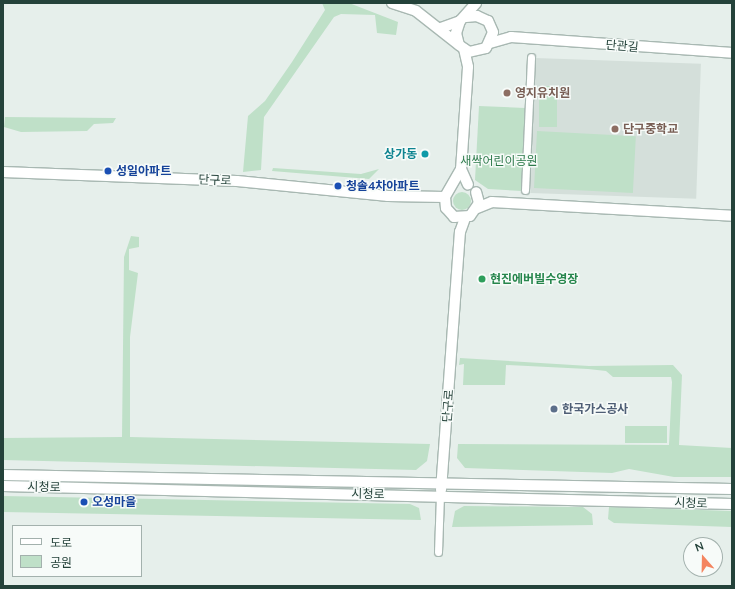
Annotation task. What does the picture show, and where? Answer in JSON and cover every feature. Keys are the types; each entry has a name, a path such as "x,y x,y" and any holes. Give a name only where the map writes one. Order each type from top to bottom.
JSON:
{"street":[{"path":"392,3 416,11 440,28 462,47 481,51"},
{"path":"476,3 463,19 456,33 468,67 462,168 468,185 492,202"},
{"path":"479,3 483,17 491,26 511,37"},
{"path":"440,28 463,19 483,17"},
{"path":"490,43 491,26"},
{"path":"468,67 481,51 490,43 511,37"},
{"name":"단관길","path":"511,37 732,53"},
{"path":"525,190 531,57"},
{"path":"446,208 445,197 452,188 462,168"},
{"name":"단구로","path":"3,172 237,181 426,198"},
{"path":"452,188 468,185"},
{"path":"476,192 477,208"},
{"path":"426,198 445,197"},
{"path":"426,198 446,208 454,217 460,232"},
{"path":"460,232 465,218 477,208 492,202 732,216"},
{"path":"454,217 465,218"},
{"name":"단구로","path":"440,496 460,232"},
{"name":"시청로","path":"3,475 732,489"},
{"name":"시청로","path":"3,486 732,504"},
{"path":"438,552 440,496"}],"shaded area":[{"name":"단구중학교","path":"535,58 701,64 696,199 530,193"}],"green space":[{"path":"322,3 349,3 398,22 396,35 377,33 375,15 341,14 334,17 264,117 261,170 243,172 248,116 265,101 292,62 325,10"},
{"path":"539,86 557,86 557,127 539,127"},
{"name":"새싹어린이공원","path":"479,106 525,108 522,191 488,189 475,180"},
{"path":"5,117 116,118 113,123 94,124 87,131 21,132 4,127"},
{"path":"537,131 636,136 633,193 534,188"},
{"path":"273,168 361,174 379,169 369,179 272,171"},
{"path":"462,192 468,195 471,201 468,207 462,210 456,207 453,201 456,195"},
{"path":"131,236 139,237 139,247 129,249 129,270 138,273 130,337 130,437 430,444 427,461 416,470 3,460 3,438 122,437 124,257"},
{"path":"460,358 589,366 673,365 682,375 679,445 732,448 732,477 674,477 629,469 612,473 465,468 457,458 458,444 669,445 672,382 671,377 613,377 606,371 506,365 505,385 463,385 464,364 459,365"},
{"path":"625,426 667,426 667,443 625,443"},
{"path":"3,496 410,504 419,508 421,520 3,512"},
{"path":"464,506 583,507 592,514 593,525 452,527 455,511"},
{"path":"609,507 732,511 732,527 614,523 608,519"}],"place":[{"name":"영지유치원","path":"507,93"},
{"name":"단구중학교","path":"615,129"},
{"name":"상가동","path":"425,154"},
{"name":"성일아파트","path":"108,171"},
{"name":"청솔4차아파트","path":"338,186"},
{"name":"현진에버빌수영장","path":"482,279"},
{"name":"한국가스공사","path":"554,409"},
{"name":"오성마을","path":"84,502"}]}
